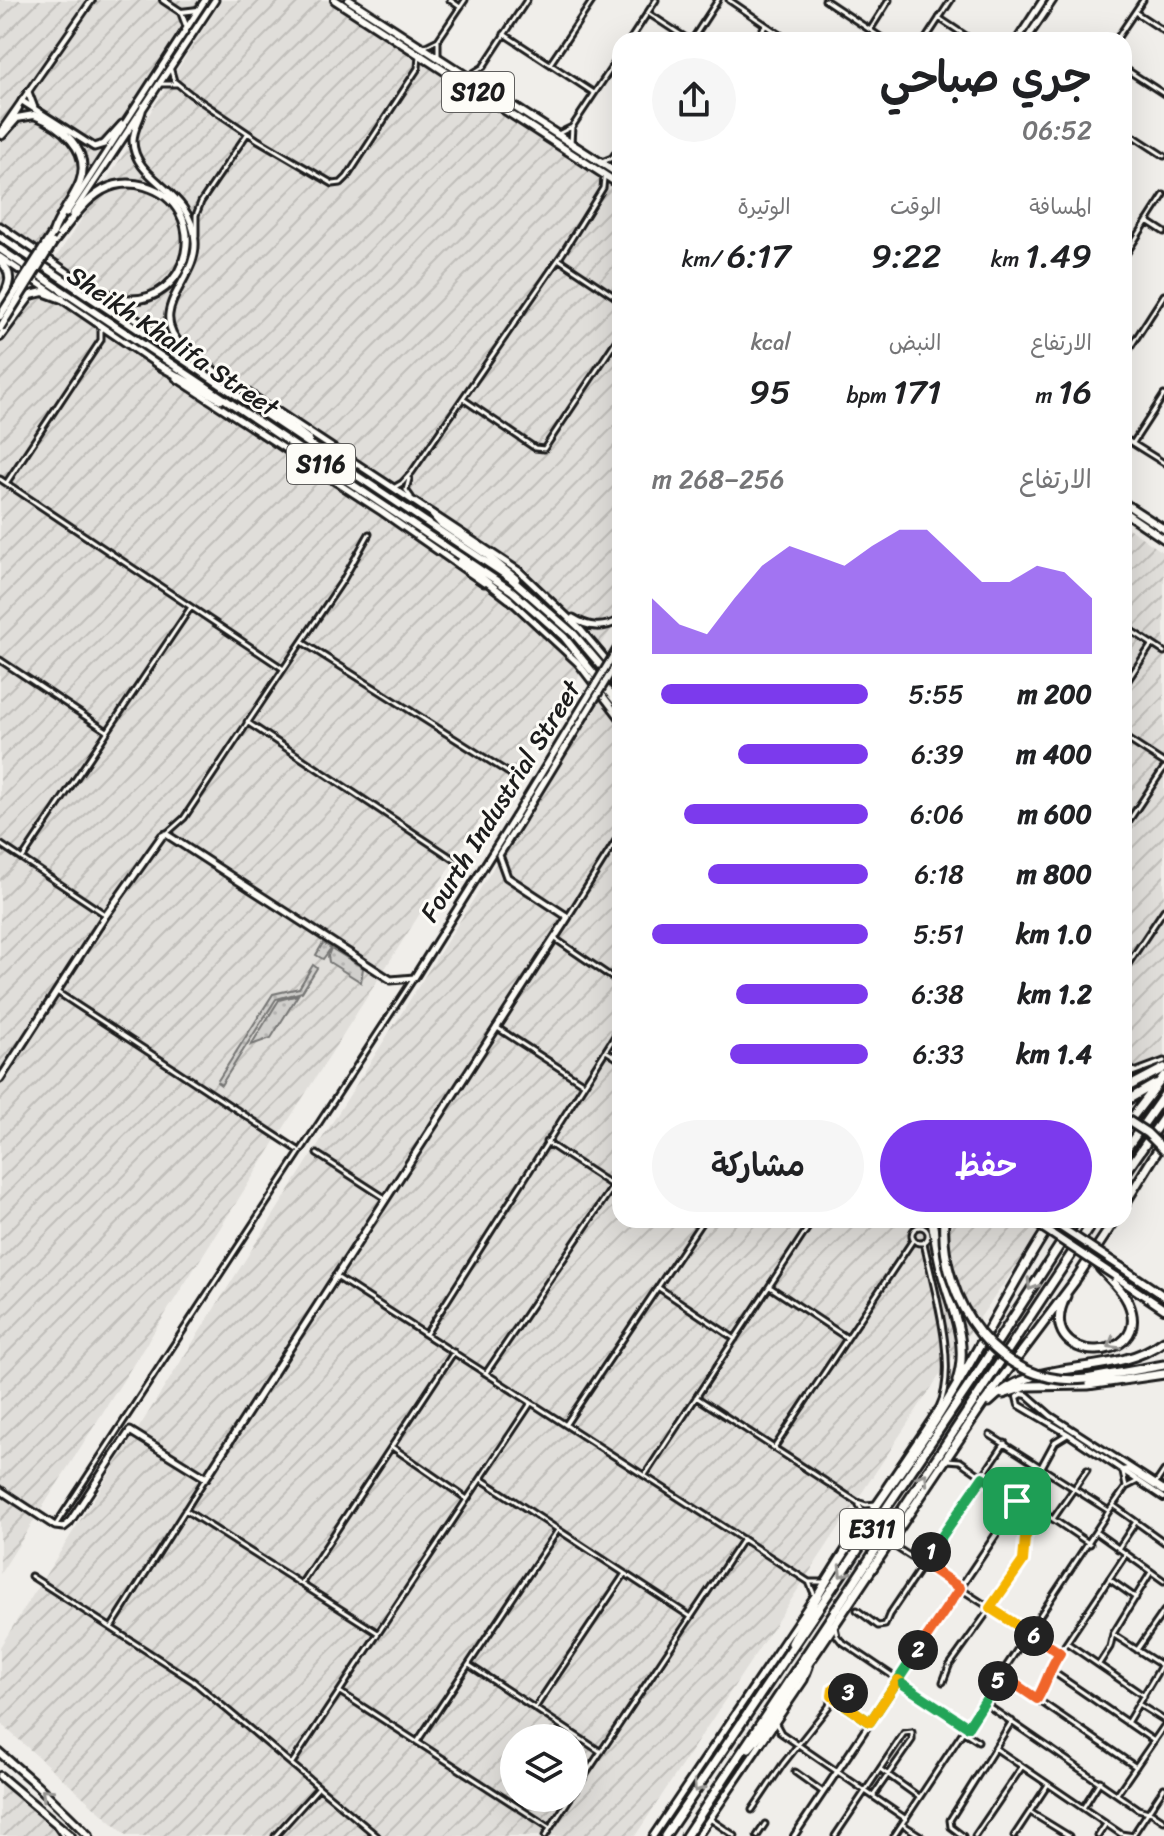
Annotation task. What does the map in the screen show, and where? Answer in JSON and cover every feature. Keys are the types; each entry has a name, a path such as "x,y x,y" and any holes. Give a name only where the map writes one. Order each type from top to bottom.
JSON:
{"highway":[{"path":"1132,1084 1164,1068"},
{"path":"1132,1098 1164,1077"},
{"path":"1132,1118 1164,1077"},
{"path":"1132,1141 1164,1095"},
{"path":"1132,1163 1164,1117"},
{"path":"1132,1123 1164,1150"},
{"path":"1132,1192 1164,1140"},
{"path":"933,1228 942,1274 962,1338 963,1359 954,1390"},
{"path":"944,1228 945,1251 965,1312 987,1343 1012,1364 1036,1375 1060,1380 1086,1379 1164,1365"},
{"path":"787,1654 815,1596 954,1390 1047,1228"},
{"name":"E311","path":"665,1836 978,1372 1070,1228"},
{"name":"E311","path":"686,1836 1089,1228"},
{"path":"741,1754 761,1734 972,1422 1110,1228"},
{"path":"1075,1281 1062,1308 1063,1329 1074,1344 1085,1350 1097,1352 1116,1346 1125,1337 1130,1325 1129,1305 1113,1278 1096,1263"},
{"path":"972,1422 992,1399 1010,1385 1031,1375 1121,1361 1164,1341"},
{"path":"972,1422 998,1397 1022,1387 1088,1385 1163,1374"}],"main road":[{"path":"0,328 205,0"},
{"path":"0,316 53,233 78,202 215,0"},
{"path":"335,0 389,34 393,31 419,49"},
{"name":"S120","path":"349,0 419,49 438,57 557,134 612,174"},
{"path":"1022,32 1043,0"},
{"path":"1031,32 1053,0"},
{"name":"S120","path":"419,49 431,62 612,177"},
{"path":"28,92 34,108"},
{"path":"21,103 34,108 94,147 104,144 126,122"},
{"path":"143,106 133,135 137,158 143,168 184,206 195,239 193,259 174,296 169,315 171,329 176,340 203,364"},
{"path":"1,135 17,118 30,114 71,138 83,166 78,202"},
{"path":"78,202 116,185 149,187 164,195 178,210 188,241 178,273 166,286 151,295 125,299 89,287"},
{"path":"0,226 257,400 519,571 582,624 593,627 612,623"},
{"name":"Sheikh Khalifa Street","path":"0,237 520,586 574,634 612,679"},
{"name":"Sheikh Khalifa Street","path":"0,249 512,591 583,657 612,695"},
{"path":"0,259 509,599"},
{"path":"0,259 10,278 7,291 0,301"},
{"path":"0,337 31,295 43,292 62,299"},
{"path":"158,365 213,397 230,403"},
{"path":"257,400 317,448"},
{"path":"1132,508 1164,529"},
{"path":"433,515 441,524 509,571 520,586"},
{"path":"1132,517 1164,539"},
{"path":"446,547 573,658 612,708"},
{"path":"560,608 612,667"},
{"name":"Fourth Industrial Street","path":"568,917 507,877 499,855 612,658"},
{"name":"Fourth Industrial Street","path":"414,978 612,671"},
{"path":"0,1079 106,915 155,843 166,834 391,980 414,978"},
{"path":"0,1490 55,1526 62,1527 69,1523 128,1431 206,1478 568,917"},
{"path":"1043,1228 1096,1263"},
{"path":"1064,1228 1164,1296"},
{"path":"1113,1278 1164,1309"},
{"path":"653,1836 815,1596"},
{"path":"698,1836 807,1675 809,1664"},
{"path":"0,1753 89,1836"},
{"path":"0,1776 71,1836"}],"street":[{"path":"1,135 92,0"},
{"path":"163,0 181,12 187,28"},
{"path":"450,0 460,7"},
{"path":"170,67 177,84 247,133 325,181 337,184 344,180 363,155 418,68 419,49 438,40 465,0"},
{"path":"482,85 480,76 483,67 527,0"},
{"path":"550,64 593,0"},
{"path":"635,32 656,0"},
{"path":"696,32 718,0"},
{"path":"729,0 776,32"},
{"path":"826,0 873,32"},
{"path":"870,30 889,0"},
{"path":"930,32 951,0"},
{"path":"1121,32 1143,0"},
{"path":"181,12 198,10"},
{"path":"1135,12 1164,31"},
{"path":"648,13 678,32"},
{"path":"939,18 960,32"},
{"path":"761,32 766,25"},
{"path":"504,34 594,93"},
{"path":"438,40 438,57"},
{"path":"418,68 431,62"},
{"path":"467,75 483,67"},
{"path":"571,144 572,127 612,67"},
{"path":"1132,73 1164,94"},
{"path":"158,85 177,84"},
{"path":"557,134 572,127"},
{"path":"195,239 196,215 201,202 247,133"},
{"path":"1132,135 1164,156"},
{"path":"600,163 612,157"},
{"path":"603,174 603,188"},
{"path":"392,487 402,483 412,472 603,188 612,183"},
{"path":"1132,242 1164,195"},
{"path":"1147,221 1164,232"},
{"path":"558,259 612,295"},
{"path":"1132,345 1164,295"},
{"path":"6,483 101,340 101,326"},
{"path":"101,340 114,335"},
{"path":"463,399 535,448 544,449 612,347"},
{"path":"1164,395 1133,443 1164,463"},
{"path":"412,472 406,491 425,511"},
{"path":"0,479 283,669"},
{"path":"1132,520 1136,520"},
{"path":"166,834 184,818 302,642 369,534"},
{"path":"22,859 191,607"},
{"path":"1132,631 1164,652"},
{"path":"302,642 512,775"},
{"path":"1132,674 1152,644"},
{"path":"0,660 108,732"},
{"path":"247,722 464,866"},
{"path":"1132,743 1164,766 1132,816"},
{"path":"0,844 106,915"},
{"path":"568,917 612,847"},
{"path":"1132,958 1164,910"},
{"path":"554,938 612,978"},
{"path":"55,1526 414,978"},
{"path":"57,992 300,1151"},
{"path":"496,1027 584,1084"},
{"path":"426,1334 612,1041"},
{"path":"606,1050 612,1054"},
{"path":"1132,1072 1164,1061"},
{"path":"546,1142 612,1185"},
{"path":"317,1154 385,1198"},
{"path":"486,1373 612,1187"},
{"path":"566,1424 698,1228"},
{"path":"645,1475 808,1228"},
{"path":"774,1448 913,1240 912,1233 917,1228"},
{"path":"913,1240 924,1243 928,1239 928,1232 923,1228"},
{"path":"883,1494 888,1481 942,1399 942,1323 924,1243"},
{"path":"335,1276 809,1582 824,1582"},
{"path":"658,1287 735,1339"},
{"path":"770,1287 847,1338"},
{"path":"301,1584 454,1352"},
{"path":"1018,1395 1027,1395 1051,1416 1156,1483 1164,1493 1019,1405 1018,1395"},
{"path":"696,1397 857,1502 876,1504"},
{"path":"292,1763 532,1402"},
{"path":"794,1836 1042,1466 1055,1442 1057,1432 1053,1425"},
{"path":"1055,1442 1068,1434"},
{"path":"990,1435 1109,1511"},
{"path":"857,1610 878,1626 883,1626 1005,1443"},
{"path":"392,1447 467,1499"},
{"path":"947,1460 960,1461 1090,1544"},
{"path":"1122,1470 1128,1469 1164,1493"},
{"path":"1053,1519 1087,1470"},
{"path":"1122,1470 1126,1487"},
{"path":"1156,1483 1164,1471"},
{"path":"111,1628 206,1478"},
{"path":"481,1479 691,1617"},
{"path":"894,1836 1109,1511 1126,1487 1138,1480"},
{"path":"857,1502 866,1517"},
{"path":"1114,1506 1164,1542"},
{"path":"185,1510 378,1633"},
{"path":"943,1682 949,1666 1023,1561 1025,1538 1040,1510"},
{"path":"1008,1516 1028,1530"},
{"path":"1118,1549 1135,1523"},
{"path":"417,1742 558,1530"},
{"path":"1097,1533 1164,1581"},
{"path":"588,1771 743,1539"},
{"path":"893,1541 897,1548 1060,1653"},
{"path":"1037,1699 1046,1684 1049,1669 1126,1554"},
{"path":"1099,1664 1111,1644 1113,1634 1151,1572"},
{"path":"535,1708 625,1573"},
{"path":"31,1576 193,1681 377,1836"},
{"path":"1109,1579 1136,1598"},
{"path":"809,1582 815,1596"},
{"path":"1137,1650 1164,1611"},
{"path":"835,1625 839,1639 968,1727"},
{"path":"1113,1634 1162,1663 1127,1723"},
{"path":"1067,1643 1144,1696"},
{"path":"469,1665 601,1752"},
{"path":"1049,1669 1154,1741"},
{"path":"1002,1675 1136,1767"},
{"path":"752,1810 830,1704 836,1685 846,1686 848,1692 842,1703"},
{"path":"340,1692 550,1828"},
{"path":"832,1696 870,1722"},
{"path":"984,1703 1138,1809 1164,1821"},
{"path":"1139,1704 1164,1720"},
{"path":"775,1721 779,1731 906,1819"},
{"path":"963,1836 951,1827 950,1820 1012,1721"},
{"path":"1117,1794 1164,1726"},
{"path":"835,1836 904,1733 912,1732 914,1738 873,1796"},
{"path":"964,1732 978,1741"},
{"path":"995,1748 1124,1835 1133,1836 1164,1788"},
{"path":"984,1836 976,1834 1022,1767"},
{"path":"880,1769 920,1798"},
{"path":"795,1772 823,1792"},
{"path":"1083,1808 1100,1781"},
{"path":"1014,1836 1048,1784"},
{"path":"275,1836 319,1787"},
{"path":"545,1836 561,1812"},
{"path":"1030,1812 1069,1836"},
{"path":"710,1819 735,1836"},
{"path":"55,1822 63,1836"},
{"path":"757,1836 765,1824"},
{"path":"902,1824 921,1836"},
{"path":"1098,1836 1106,1824"}],"shaded area":[{"path":"0,0 207,0 149,77 0,305"},
{"path":"222,0 329,0 612,183 612,629 475,827 0,1574 0,340 84,216"},
{"path":"1132,531 1164,553 1164,1056 1132,1102"},
{"path":"612,681 612,1228 1043,1228 945,1367 635,1836 127,1836 0,1723 0,1647"},
{"path":"323,943 331,948 323,959 316,955"},
{"path":"331,948 363,968 361,982 329,962"},
{"path":"313,965 317,968 302,992 276,999 221,1085 217,1082 273,994 299,988"},
{"path":"298,995 271,1038 251,1045 279,1000"},
{"path":"0,1781 61,1836 0,1836"}],"route":[{"path":"1017,1501 983,1477 923,1563 960,1588 898,1680 870,1722 842,1703 848,1695 846,1686 836,1685 832,1696 870,1722 898,1680 968,1727 1002,1675 1037,1699 1046,1684 1049,1669 1060,1653 990,1608 1023,1561 1025,1536 1040,1510 1020,1497 1017,1501"}]}
